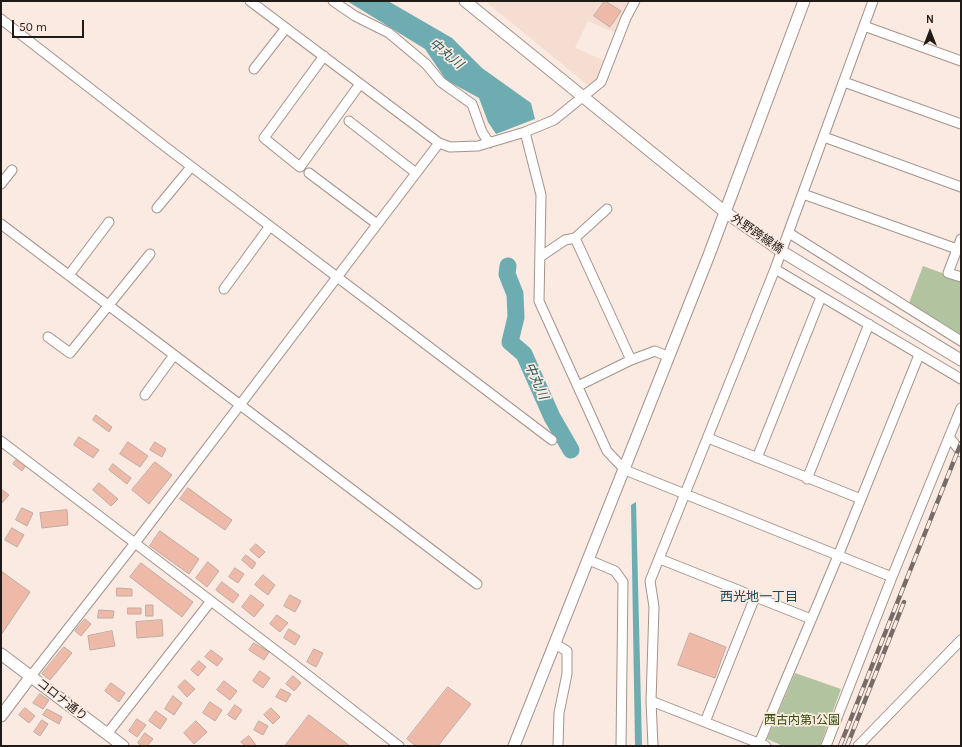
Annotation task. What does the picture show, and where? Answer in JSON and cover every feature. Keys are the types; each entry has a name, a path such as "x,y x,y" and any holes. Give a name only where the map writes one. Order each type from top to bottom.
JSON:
{"street":[{"path":"250,1 439,143 450,147 478,146 525,132 554,120 583,98 602,82 626,18 635,1"},
{"path":"333,1 355,16 388,33 426,64 441,82 472,104 482,132 489,143"},
{"name":"外野跨線橋","path":"465,1 725,212 785,253 961,360"},
{"path":"514,746 669,357 804,1"},
{"path":"653,746 652,701 654,607 650,581 775,269 785,253 789,233 873,1"},
{"path":"1,19 192,167 337,276 453,367 552,440"},
{"path":"864,26 961,61"},
{"path":"254,69 286,28"},
{"path":"324,56 264,138 300,167 360,84"},
{"path":"844,82 961,124"},
{"path":"349,121 416,173"},
{"path":"525,132 541,195 539,301 607,451 625,470 892,577"},
{"path":"824,137 961,186"},
{"path":"1,716 135,544 239,404 439,143"},
{"path":"156,208 192,167"},
{"path":"1,184 12,170"},
{"path":"309,173 377,224"},
{"path":"803,194 957,249"},
{"path":"540,257 565,240 575,238 607,210"},
{"path":"69,275 109,222"},
{"path":"1,224 477,584"},
{"path":"224,289 270,226"},
{"path":"789,233 961,341"},
{"path":"575,238 631,360"},
{"path":"961,239 948,273 961,277"},
{"path":"48,337 70,353 150,254"},
{"path":"775,269 961,379"},
{"path":"757,458 821,297"},
{"path":"807,478 869,324"},
{"path":"578,386 631,360 655,351 669,357"},
{"path":"145,394 174,355"},
{"path":"652,701 761,745 919,355"},
{"path":"826,746 892,577 961,408"},
{"path":"949,437 961,452"},
{"path":"708,438 860,499"},
{"path":"1,441 399,746"},
{"path":"660,559 811,619"},
{"path":"589,560 614,571 623,582 620,746"},
{"path":"705,722 755,597"},
{"path":"107,734 211,601"},
{"path":"858,746 961,640"},
{"path":"555,644 567,651 567,674 559,713 558,746"},
{"name":"コロナ通り","path":"1,654 123,746"}],"shaded area":[{"path":"485,1 631,1 617,33 588,21 575,48 606,61 600,79 590,87"}],"green space":[{"path":"923,266 961,280 961,336 909,303"},
{"name":"西古内第1公園","path":"795,673 841,689 820,746 783,746 767,739"}],"water":[{"path":"347,1 388,1 452,38 482,68 531,103 535,119 496,134 488,122 479,98 446,80 425,49"},
{"path":"636,502 642,746 635,746 631,505"}],"building":[{"path":"605,1 621,11 610,27 594,16"},
{"path":"96,415 112,427 109,432 93,420"},
{"path":"79,437 99,450 93,458 74,445"},
{"path":"128,442 148,456 140,467 120,454"},
{"path":"155,442 166,449 162,457 150,450"},
{"path":"18,458 26,465 22,471 13,464"},
{"path":"155,462 172,475 149,504 132,490"},
{"path":"113,464 131,478 127,484 109,470"},
{"path":"99,483 118,499 111,506 93,490"},
{"path":"188,488 232,520 225,530 180,499"},
{"path":"1,489 9,495 1,504"},
{"path":"22,508 33,513 27,526 16,520"},
{"path":"67,510 68,525 42,528 40,513"},
{"path":"12,528 24,535 17,547 5,540"},
{"path":"160,531 199,559 189,574 150,546"},
{"path":"256,544 265,552 259,558 250,550"},
{"path":"246,555 256,563 252,569 242,560"},
{"path":"208,562 219,571 207,587 196,578"},
{"path":"141,563 193,602 182,617 130,577"},
{"path":"235,568 244,574 238,583 229,577"},
{"path":"1,571 30,592 1,635"},
{"path":"263,575 275,585 268,595 255,585"},
{"path":"222,582 239,595 233,603 216,590"},
{"path":"117,588 132,589 132,596 117,596"},
{"path":"251,595 264,605 254,617 242,607"},
{"path":"290,595 301,601 295,612 284,606"},
{"path":"146,605 153,605 153,616 146,616"},
{"path":"128,608 141,608 141,614 128,614"},
{"path":"99,610 114,611 113,618 98,618"},
{"path":"277,615 288,623 280,632 270,624"},
{"path":"85,619 91,624 81,636 75,631"},
{"path":"162,620 163,636 137,638 136,622"},
{"path":"289,629 300,636 295,645 284,638"},
{"path":"112,631 115,646 90,650 88,636"},
{"path":"690,633 726,647 715,678 678,665"},
{"path":"254,643 269,652 264,660 249,650"},
{"path":"64,647 72,653 50,680 42,674"},
{"path":"314,649 323,653 316,667 307,662"},
{"path":"211,650 223,659 217,666 205,657"},
{"path":"199,661 206,667 198,676 191,670"},
{"path":"260,671 270,678 263,688 253,681"},
{"path":"293,676 301,683 294,691 286,684"},
{"path":"185,680 195,689 187,697 178,687"},
{"path":"224,681 237,691 230,700 217,690"},
{"path":"111,683 125,693 119,702 105,691"},
{"path":"448,687 471,704 438,746 416,746 407,739"},
{"path":"281,689 291,694 286,702 276,697"},
{"path":"40,694 49,700 43,709 33,703"},
{"path":"173,696 182,703 174,715 165,709"},
{"path":"210,702 222,710 215,721 203,713"},
{"path":"235,705 242,710 235,720 228,715"},
{"path":"25,708 35,716 29,723 19,715"},
{"path":"271,708 280,717 273,724 264,715"},
{"path":"47,709 62,717 59,724 43,715"},
{"path":"156,711 167,719 160,729 149,721"},
{"path":"309,715 350,746 285,746"},
{"path":"137,719 146,725 137,737 129,731"},
{"path":"42,720 48,724 40,736 34,732"},
{"path":"196,721 207,732 194,744 184,733"},
{"path":"259,721 268,726 263,735 254,730"},
{"path":"145,733 153,739 147,746 141,746 138,743"},
{"path":"249,736 256,745 255,746 245,746 241,742"}],"waterway":[{"name":"中丸川","path":"508,266 507,274 515,294 516,317 510,342 524,354 552,417 571,450"}],"railway":[{"path":"840,746 961,443"},
{"path":"847,746 904,602"}],"district":[{"name":"西光地一丁目","path":"759,597"}]}
